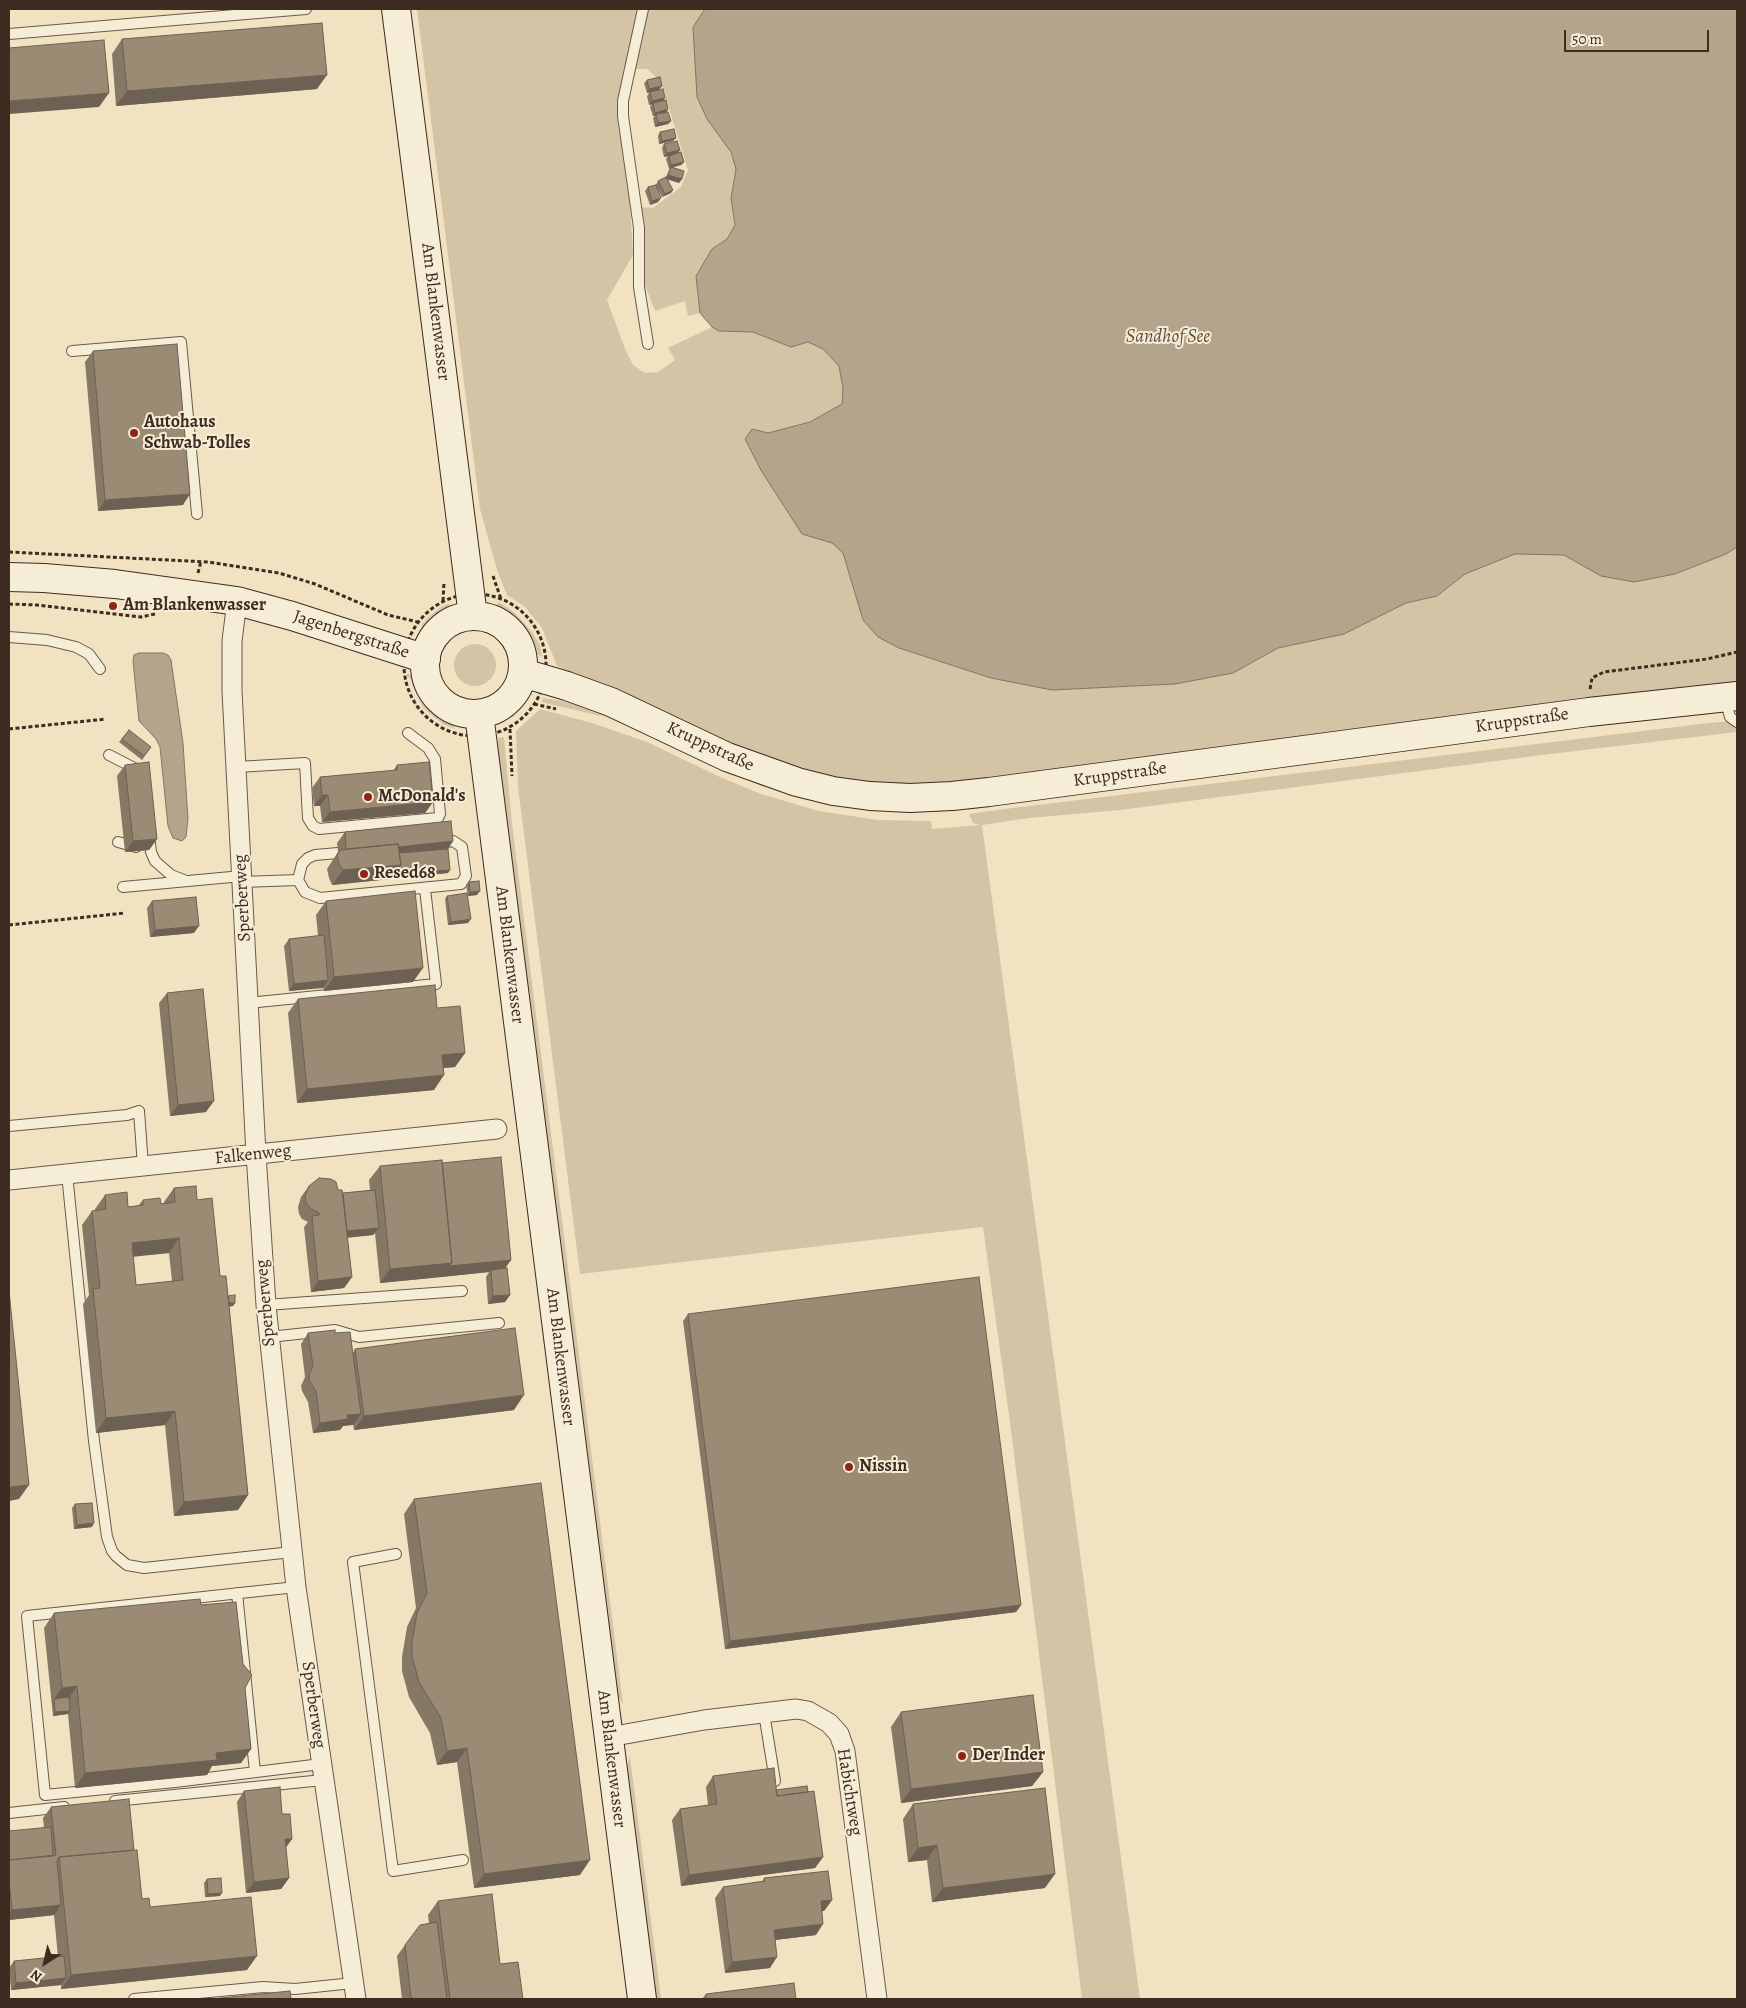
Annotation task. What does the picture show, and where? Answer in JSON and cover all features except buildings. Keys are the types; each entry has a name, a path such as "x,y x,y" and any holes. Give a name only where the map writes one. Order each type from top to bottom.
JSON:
{"street":[{"name":"Am Blankenwasser","path":"396,9 472,605"},
{"name":"Jagenbergstraße","path":"9,577 115,584 237,601 292,616 415,656"},
{"name":"Sperberweg","path":"237,601 232,667 256,1154 266,1304 296,1587 355,1991"},
{"path":"472,605 484,617 498,622 510,632 519,644 523,658 534,676 518,688 508,701 494,710 480,725 464,713 450,708 439,698 430,686 426,672 415,656 441,630 472,605"},
{"name":"Kruppstraße","path":"534,676 611,702 727,757 797,782 832,791 910,798 989,792 1589,712 1731,696"},
{"name":"Am Blankenwasser","path":"480,725 642,1999"},
{"name":"Falkenweg","path":"9,1180 497,1130"},
{"name":"Habichtweg","path":"609,1737 704,1720 796,1709 808,1711 829,1723 839,1734 845,1751 877,1999"}],"lane":[{"path":"9,34 306,9"},
{"path":"643,9 623,102 623,116 639,228 639,287 648,344"},
{"path":"72,351 181,342 197,514"},
{"path":"9,637 47,640 76,647 89,654 100,669"},
{"path":"1731,696 1726,707 1730,718 1737,722"},
{"path":"237,767 305,763 308,818 313,826 319,829 438,818 440,814 435,758 428,748 408,733"},
{"path":"109,755 143,772 144,781"},
{"path":"148,826 151,852 162,868 171,875 186,881"},
{"path":"338,853 315,855 308,858 302,864 298,880 305,892 320,898 458,885 465,880 462,847 453,841 445,842"},
{"path":"118,842 151,852"},
{"path":"123,887 186,881 298,880"},
{"path":"248,1003 436,984 425,889"},
{"path":"9,1126 127,1115 139,1111 144,1166"},
{"path":"67,1174 94,1441 107,1537 112,1552 127,1565 144,1568 292,1552"},
{"path":"266,1304 462,1291"},
{"path":"269,1336 336,1330 359,1337 499,1323"},
{"path":"396,1554 353,1562 393,1872 463,1860"},
{"path":"296,1587 27,1616 45,1795 255,1772 322,1772"},
{"path":"237,1593 255,1772"},
{"path":"764,1713 777,1793"},
{"path":"109,1802 322,1772"},
{"path":"9,1813 70,1806"},
{"path":"134,1999 263,1987 355,1991"}],"path":[{"path":"486,595 501,599 518,609 532,623 542,641 546,660 534,676 541,693 534,704 510,729 480,725 466,736 448,731 431,722 408,693 404,675 415,656 418,622 428,611 443,601 456,596 472,605 486,595"},
{"path":"9,604 37,605 141,617 157,613"},
{"path":"1589,712 1592,678 1604,672 1699,660 1737,652"},
{"path":"9,729 106,719"},
{"path":"9,925 125,913"}],"shaded area":[{"path":"417,9 637,9 620,127 630,204 633,255 607,300 625,349 633,365 645,373 658,372 675,360 668,348 712,327 720,331 753,332 791,347 808,342 823,349 839,366 843,388 842,404 810,422 768,433 752,429 802,534 832,543 843,553 863,620 878,637 899,648 991,678 1052,690 1175,684 1233,673 1278,648 1344,634 1406,603 1437,596 1465,574 1515,554 1564,555 1601,576 1634,582 1675,574 1726,554 1737,547 1737,686 1000,781 882,787 825,778 722,741 641,701 557,666 542,628 525,607 507,595 498,573 480,509"},
{"path":"647,9 705,9 693,27 707,119 731,152 736,169 731,198 735,225 727,239 712,249 696,276 700,313 688,316 685,301 655,311 645,285 641,207 653,208 681,187 688,170 661,82 647,69 635,69"},
{"path":"499,602 515,613 532,632 540,645 542,657 537,654 524,632 496,605"},
{"path":"450,603 442,615 431,625 421,629 422,624 430,616 441,607"},
{"path":"471,644 479,644 490,650 496,665 490,680 479,686 471,686 460,680 454,669 454,661 460,650"},
{"path":"407,674 417,682 430,703 451,722 455,729 443,724 422,706 410,678 406,676"},
{"path":"543,698 569,702 934,807 940,812 850,808 805,799 761,786 606,717 542,702"},
{"path":"540,709 592,723 647,742 720,777 761,794 819,811 878,820 931,821 932,829 980,825 973,823 969,814 1005,809 1700,724 1730,721 1737,726 1737,732 1550,754 1120,810 1029,818 982,825 1140,1999 1082,1999 1011,1430 983,1227 580,1274 518,787 516,731"},
{"path":"504,737 512,824 623,1704 615,1693 500,794 498,738"},
{"path":"630,1757 661,1999 652,1999 626,1768"}],"water":[{"name":"Sandhof See","path":"705,9 1737,9 1737,547 1726,554 1675,574 1634,582 1601,576 1564,555 1515,554 1465,574 1437,596 1406,603 1344,634 1278,648 1233,673 1175,684 1052,690 991,678 899,648 878,637 863,620 843,553 832,543 802,534 762,472 745,439 752,429 768,433 810,422 842,404 843,388 839,366 823,349 808,342 791,347 753,332 719,331 712,327 700,313 696,276 712,249 727,239 735,225 731,198 736,169 731,152 707,119 697,97 693,27"},
{"path":"139,653 163,653 168,655 171,660 183,743 188,819 186,837 182,841 173,838 168,826 160,747 156,739 139,721 133,661 134,655"}],"place":[{"name":"Autohaus Schwab-Tolles","path":"134,433"},
{"name":"Am Blankenwasser","path":"113,606"},
{"name":"McDonald's","path":"368,797"},
{"name":"Resed68","path":"364,874"},
{"name":"Nissin","path":"849,1467"},
{"name":"Der Inder","path":"962,1756"}]}
